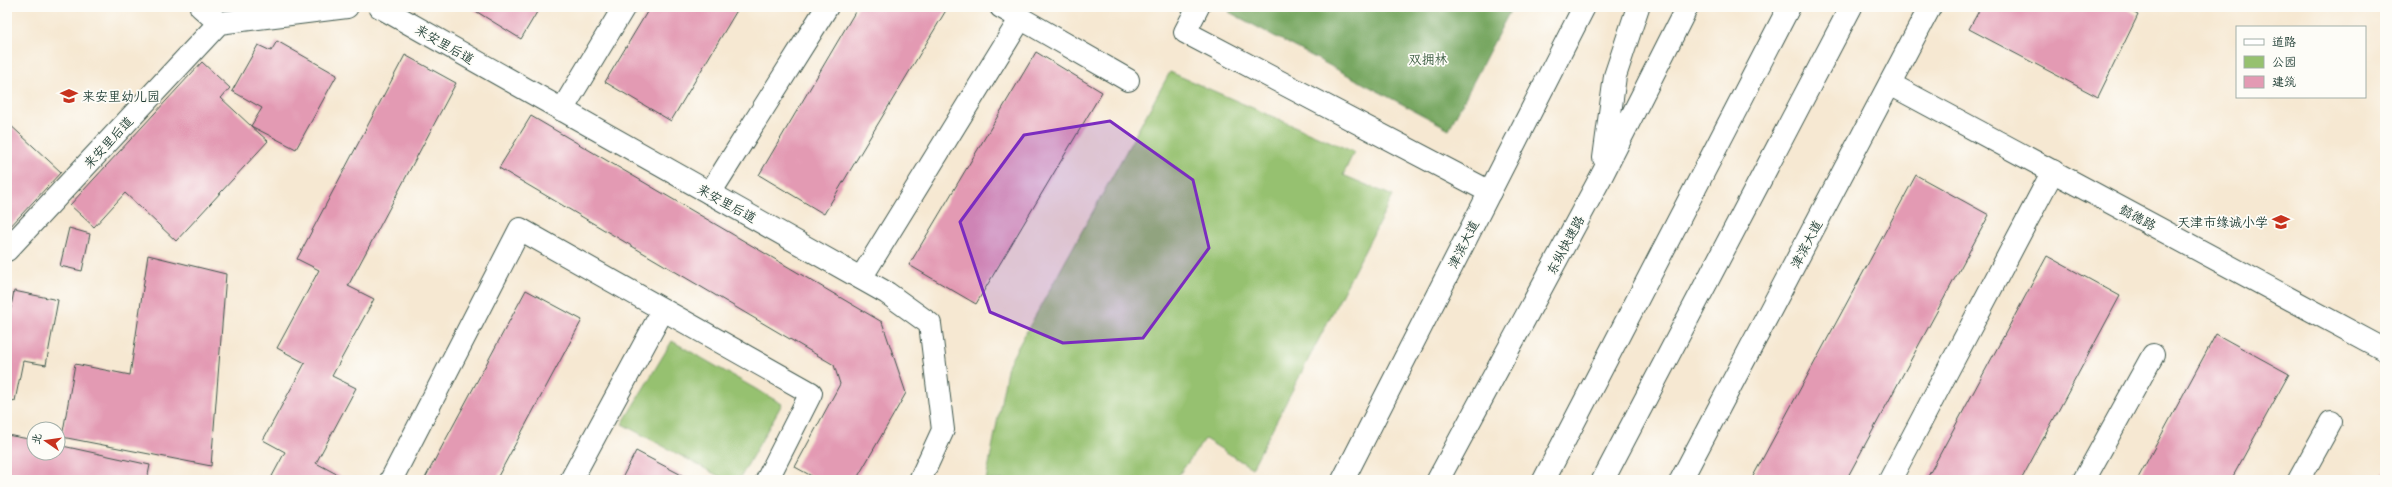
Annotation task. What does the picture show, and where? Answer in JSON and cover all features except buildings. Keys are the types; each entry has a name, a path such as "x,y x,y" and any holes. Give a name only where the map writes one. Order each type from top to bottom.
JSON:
{"main road":[{"path":"201,7 219,23 347,7"},
{"name":"来安里后道","path":"380,7 861,278 887,293 930,324 943,430 920,480"},
{"path":"562,110 624,7"},
{"path":"710,193 827,7"},
{"path":"1001,7 1128,80"},
{"path":"1198,7 1185,32 1490,192"},
{"name":"津滨大道","path":"1343,480 1584,7"},
{"path":"1602,175 1615,76 1638,7"},
{"name":"东纵快速路","path":"1438,480 1602,175 1687,7"},
{"path":"1544,480 1789,7"},
{"path":"1603,480 1851,7"},
{"name":"津滨大道","path":"1681,480 1930,7"},
{"path":"861,278 1020,18"},
{"name":"来安里后道","path":"7,250 219,23"},
{"name":"懿德路","path":"1890,84 2385,350"},
{"path":"1890,480 2053,171"},
{"path":"391,480 520,229 811,393 768,480"},
{"path":"571,480 663,310"},
{"path":"2084,480 2153,355"},
{"path":"2299,480 2332,422"}],"highlighted area":[{"path":"1110,121 1193,180 1209,248 1143,338 1063,343 990,312 960,222 1024,135"}],"green space":[{"name":"双拥林","path":"1232,7 1512,7 1449,129 1229,12"},
{"path":"1170,72 1354,152 1343,175 1393,196 1252,468 1205,439 1175,480 986,480 1008,365"},
{"path":"672,341 782,404 739,480 726,480 622,424"}],"place":[{"name":"来安里幼儿园","path":"69,96"},
{"name":"天津市缘诚小学","path":"2281,222"}]}
